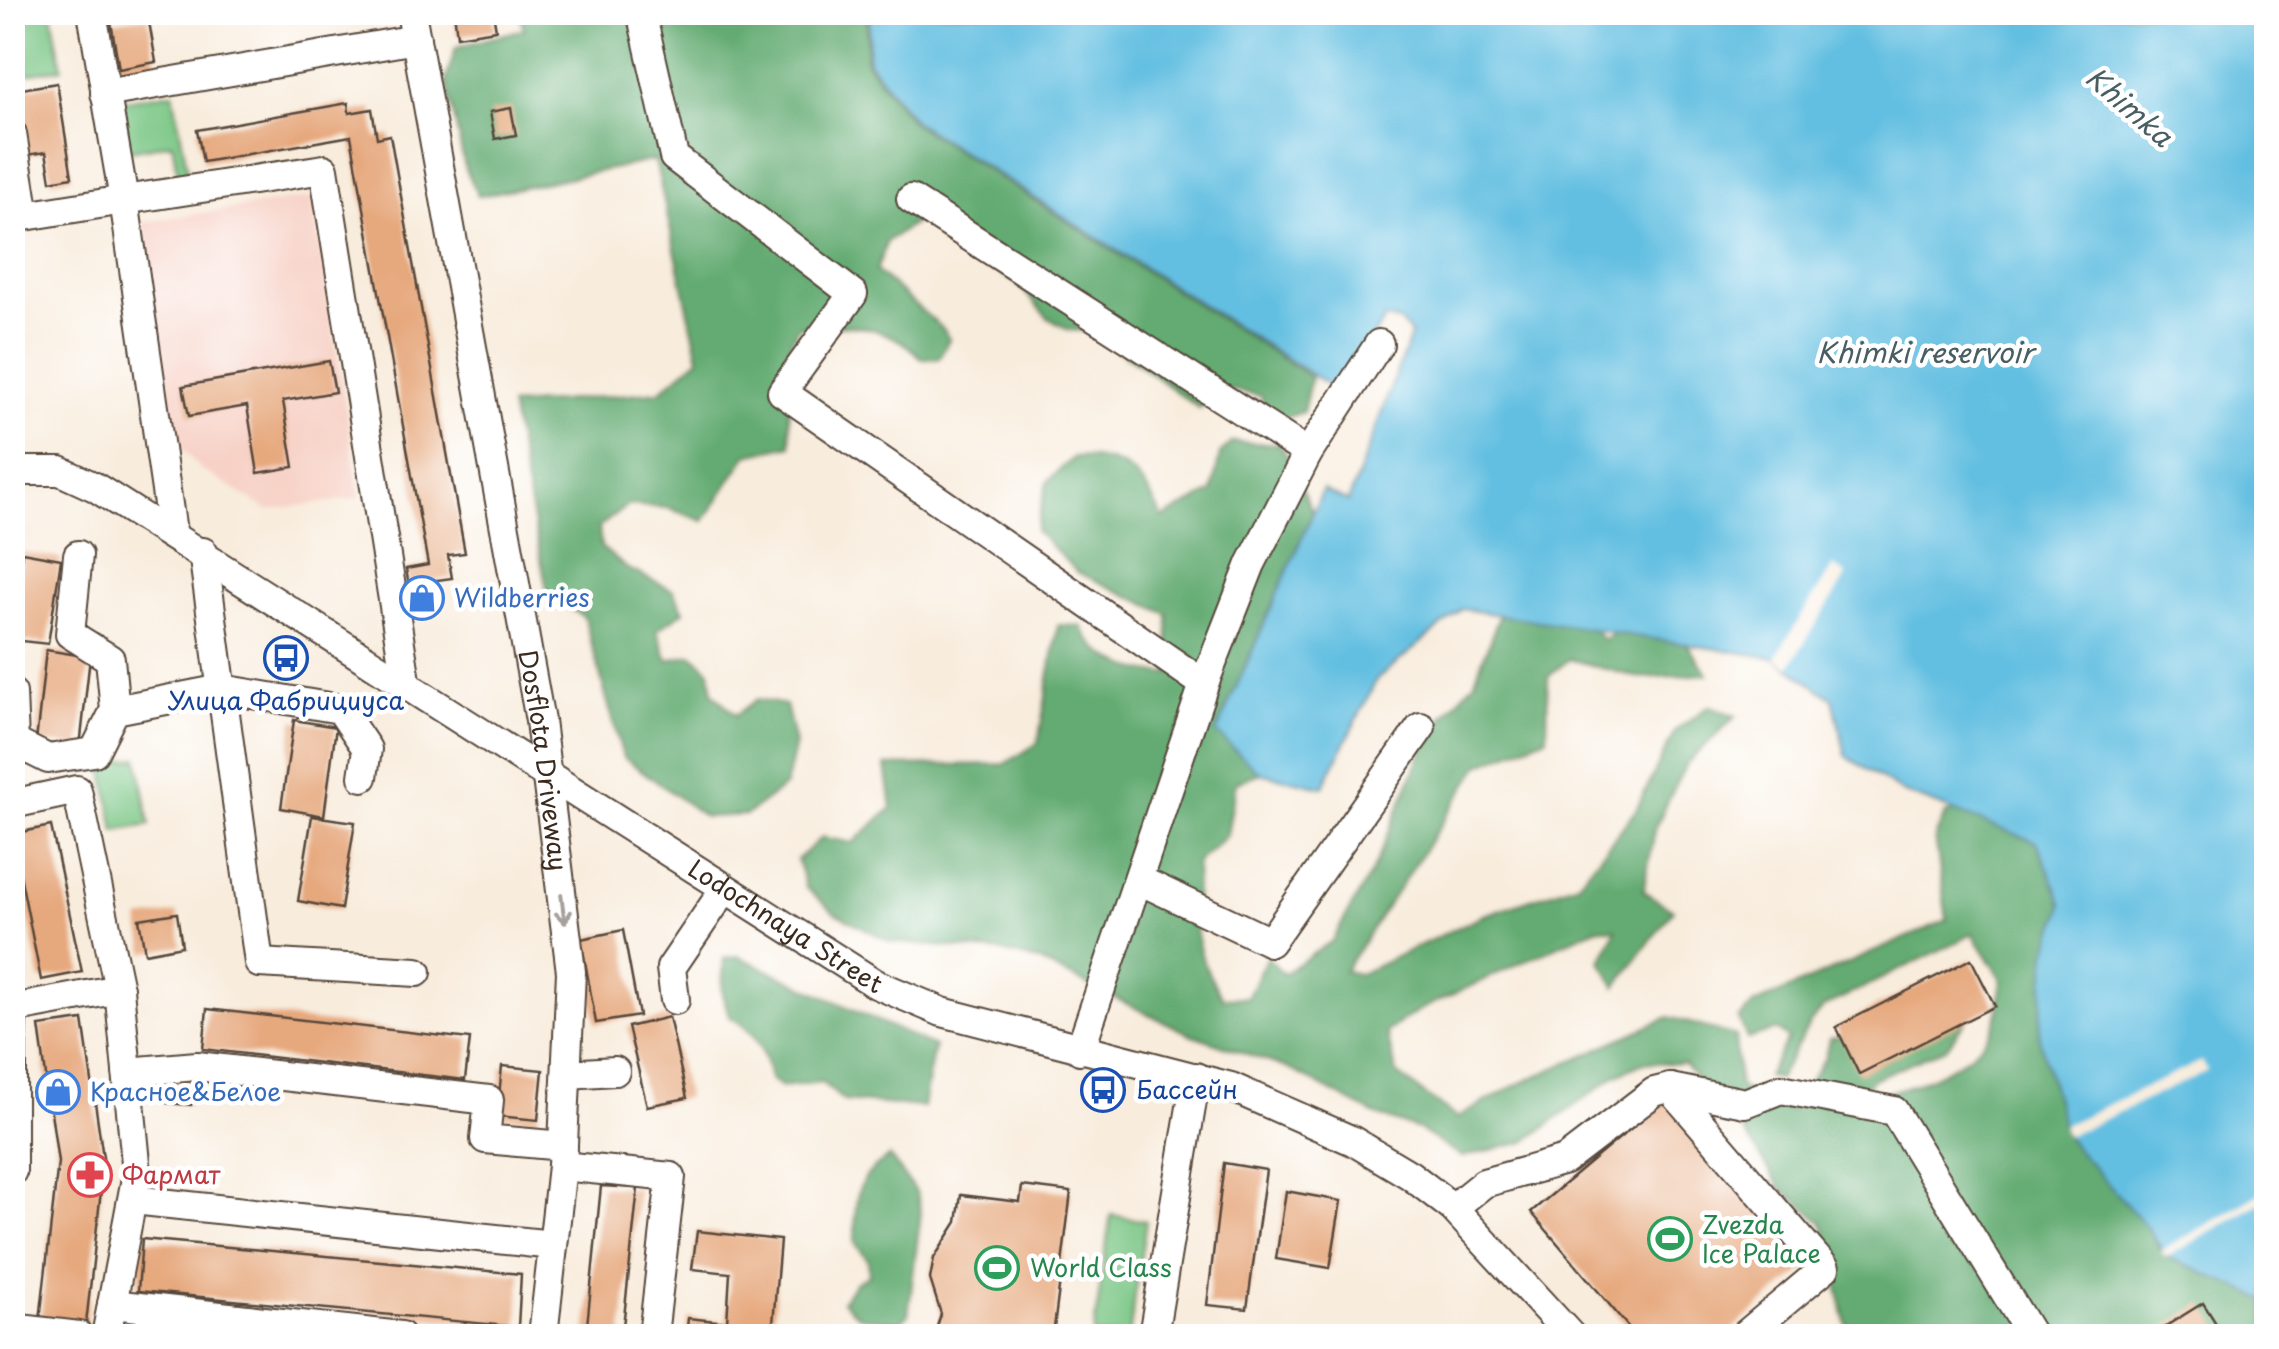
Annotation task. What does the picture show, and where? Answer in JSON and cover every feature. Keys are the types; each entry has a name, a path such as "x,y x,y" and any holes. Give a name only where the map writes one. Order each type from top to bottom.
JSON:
{"street":[{"path":"92,12 124,200 172,532"},
{"path":"641,12 674,157 853,294 782,392 1204,684"},
{"path":"106,93 414,26"},
{"name":"Dosflota Driveway","path":"414,26 548,778 571,972 562,1156 543,1336"},
{"path":"12,134 26,216 324,169 406,681"},
{"path":"911,199 1308,453"},
{"path":"1080,1050 1204,684 1251,564 1308,453 1379,344"},
{"name":"Lodochnaya Street","path":"12,471 39,468 79,477 172,532 406,681 548,778 876,984 942,1012 1232,1088 1353,1141 1410,1175 1453,1208 1570,1336"},
{"path":"203,552 258,962 417,972"},
{"path":"12,693 14,742 48,759 94,752 115,710 110,659 70,634 78,555"},
{"path":"115,710 222,689 340,709 366,748 363,777"},
{"path":"1139,880 1270,942 1421,727"},
{"path":"12,804 78,790 119,989 137,1173 106,1336"},
{"path":"675,1000 670,968 724,890"},
{"path":"12,1171 12,1010 119,989"},
{"path":"127,1072 197,1066 489,1100 485,1139 670,1177 653,1336"},
{"path":"567,1074 615,1071"},
{"path":"1153,1336 1196,1078"},
{"path":"1670,1088 1824,1268 1744,1336"},
{"path":"1453,1208 1484,1183 1566,1160 1654,1092 1670,1088 1745,1103 1781,1088 1894,1111 2032,1336"},
{"path":"133,1200 553,1245"},
{"path":"112,1304 401,1336"},
{"path":"12,1328 79,1336"}],"shaded area":[{"path":"312,197 360,498 268,510 200,469 177,442 143,222"}],"green space":[{"path":"13,12 52,13 62,68 21,75 13,82"},
{"path":"519,13 868,15 866,62 912,122 1311,377 1303,412 1270,423 1261,396 1232,390 1199,408 1092,331 1069,330 1048,318 1016,282 940,240 924,217 887,241 876,271 943,329 949,339 939,358 922,359 895,338 865,328 798,327 786,353 791,445 747,455 704,521 668,508 628,505 599,527 601,547 626,568 673,590 684,611 657,630 668,660 692,654 710,670 713,693 736,715 757,699 786,705 795,744 785,786 746,815 705,817 623,757 584,617 548,595 510,406 660,391 699,358 655,160 478,196 465,168 446,80 456,47 524,29"},
{"path":"173,92 188,173 178,175 172,143 129,151 120,101"},
{"path":"1232,442 1279,444 1313,512 1216,732 1260,773 1236,782 1227,835 1197,862 1195,917 1199,949 1223,998 1247,997 1267,957 1283,974 1332,941 1376,864 1430,732 1474,682 1507,595 1585,620 1603,640 1634,621 1684,640 1708,674 1639,678 1569,659 1548,677 1547,737 1480,765 1344,971 1360,974 1484,915 1578,883 1636,810 1675,731 1709,706 1736,716 1686,764 1656,826 1643,891 1673,910 1616,987 1601,961 1616,929 1598,927 1421,1009 1386,1032 1397,1074 1457,1118 1512,1087 1669,1017 1735,1036 1739,1087 1789,1110 1825,1058 1829,1039 1975,1008 1947,1047 1873,1079 1861,1094 1896,1090 1936,1075 1972,1053 1985,1040 1998,1015 2002,979 1973,934 1824,1007 1810,1023 1778,1079 1767,1076 1788,1039 1777,1030 1747,1039 1739,1019 1755,1004 1947,920 1935,838 1945,815 1957,810 2037,842 2063,905 2047,953 2039,1036 2066,1137 2150,1230 2160,1251 2266,1300 2266,1336 1849,1336 1823,1223 1781,1188 1743,1131 1684,1064 1645,1062 1615,1076 1525,1142 1462,1157 1419,1130 1374,1114 1289,1069 1188,1033 1038,961 1003,952 891,942 835,913 806,888 797,860 822,837 853,843 892,808 886,766 1005,764 1038,743 1058,625 1081,626 1096,647 1118,662 1142,671 1169,674 1168,614 1077,572 1036,531 1047,482 1074,457 1119,464 1147,489 1162,518 1212,492 1220,454"},
{"path":"138,758 150,825 115,831 103,764"},
{"path":"738,956 934,1047 923,1107 844,1101 821,1082 782,1087 770,1079 757,1042 729,1016 722,990 724,958"},
{"path":"890,1157 917,1194 921,1212 908,1315 899,1323 858,1316 842,1301 855,1283 869,1275 868,1260 855,1243 858,1193 868,1174"},
{"path":"1111,1215 1146,1221 1129,1336 1093,1336"}],"water":[{"name":"Khimki reservoir","path":"866,13 2266,13 2266,1300 2167,1257 2149,1230 2066,1137 2039,1037 2047,953 2063,905 2037,842 1902,792 1846,756 1833,699 1775,658 1462,609 1377,679 1323,787 1260,773 1216,733 1323,490 1348,502 1411,334 1399,321 1384,319 1339,392 914,121 868,61 870,15"}],"pier":[{"path":"1833,566 1847,575 1789,667 1775,658"},
{"path":"2202,1061 2207,1071 2066,1137 2062,1126"},
{"path":"2266,1190 2266,1199 2167,1257 2160,1252"}],"building":[{"path":"454,12 493,12 496,30 457,36"},
{"path":"148,16 156,62 119,69 111,22"},
{"path":"57,83 72,177 51,181 46,152 27,155 16,90"},
{"path":"348,103 349,113 372,109 377,138 390,135 465,553 448,555 452,578 430,581 433,599 412,603 406,569 428,565 351,136 203,162 197,130"},
{"path":"511,108 516,135 495,139 490,112"},
{"path":"329,361 335,392 283,401 294,467 258,473 247,406 189,416 183,386"},
{"path":"22,552 61,559 48,644 12,640"},
{"path":"46,650 90,657 80,747 36,742"},
{"path":"294,720 336,727 324,816 281,808"},
{"path":"312,816 355,822 341,909 298,901"},
{"path":"51,826 82,972 41,980 12,834"},
{"path":"177,913 182,946 145,953 139,919"},
{"path":"623,930 639,1016 596,1023 581,939"},
{"path":"1971,959 1995,1006 1859,1074 1836,1027"},
{"path":"207,1009 470,1039 465,1080 203,1049"},
{"path":"669,1017 687,1098 647,1106 628,1027"},
{"path":"83,1020 104,1164 86,1324 40,1320 58,1162 39,1026"},
{"path":"502,1066 543,1070 538,1120 497,1116"},
{"path":"169,1076 194,1078 191,1105 167,1103"},
{"name":"Zvezda Ice Palace","path":"1666,1099 1808,1266 1725,1336 1636,1336 1531,1212"},
{"path":"1224,1163 1266,1170 1247,1309 1207,1305"},
{"path":"601,1186 638,1188 622,1336 586,1336"},
{"name":"World Class","path":"1022,1186 1071,1192 1053,1336 934,1336 941,1314 930,1279 934,1258 957,1222 961,1195 1020,1202"},
{"path":"1286,1191 1341,1201 1330,1268 1276,1259"},
{"path":"697,1231 780,1240 772,1336 686,1336 688,1318 727,1322 730,1273 692,1269"},
{"path":"142,1239 521,1274 518,1327 138,1291"},
{"path":"2203,1303 2224,1336 2150,1336"},
{"path":"836,1328 882,1334 835,1336"}],"place":[{"name":"Wildberries","path":"422,598"},
{"name":"Улица Фабрициуса","path":"286,658"},
{"name":"Бассейн","path":"1103,1090"},
{"name":"Красное&Белое","path":"58,1092"},
{"name":"Фармат","path":"90,1175"},
{"name":"Zvezda Ice Palace","path":"1670,1239"},
{"name":"World Class","path":"997,1268"}],"water label":[{"name":"Khimka","path":"2129,107"}]}
